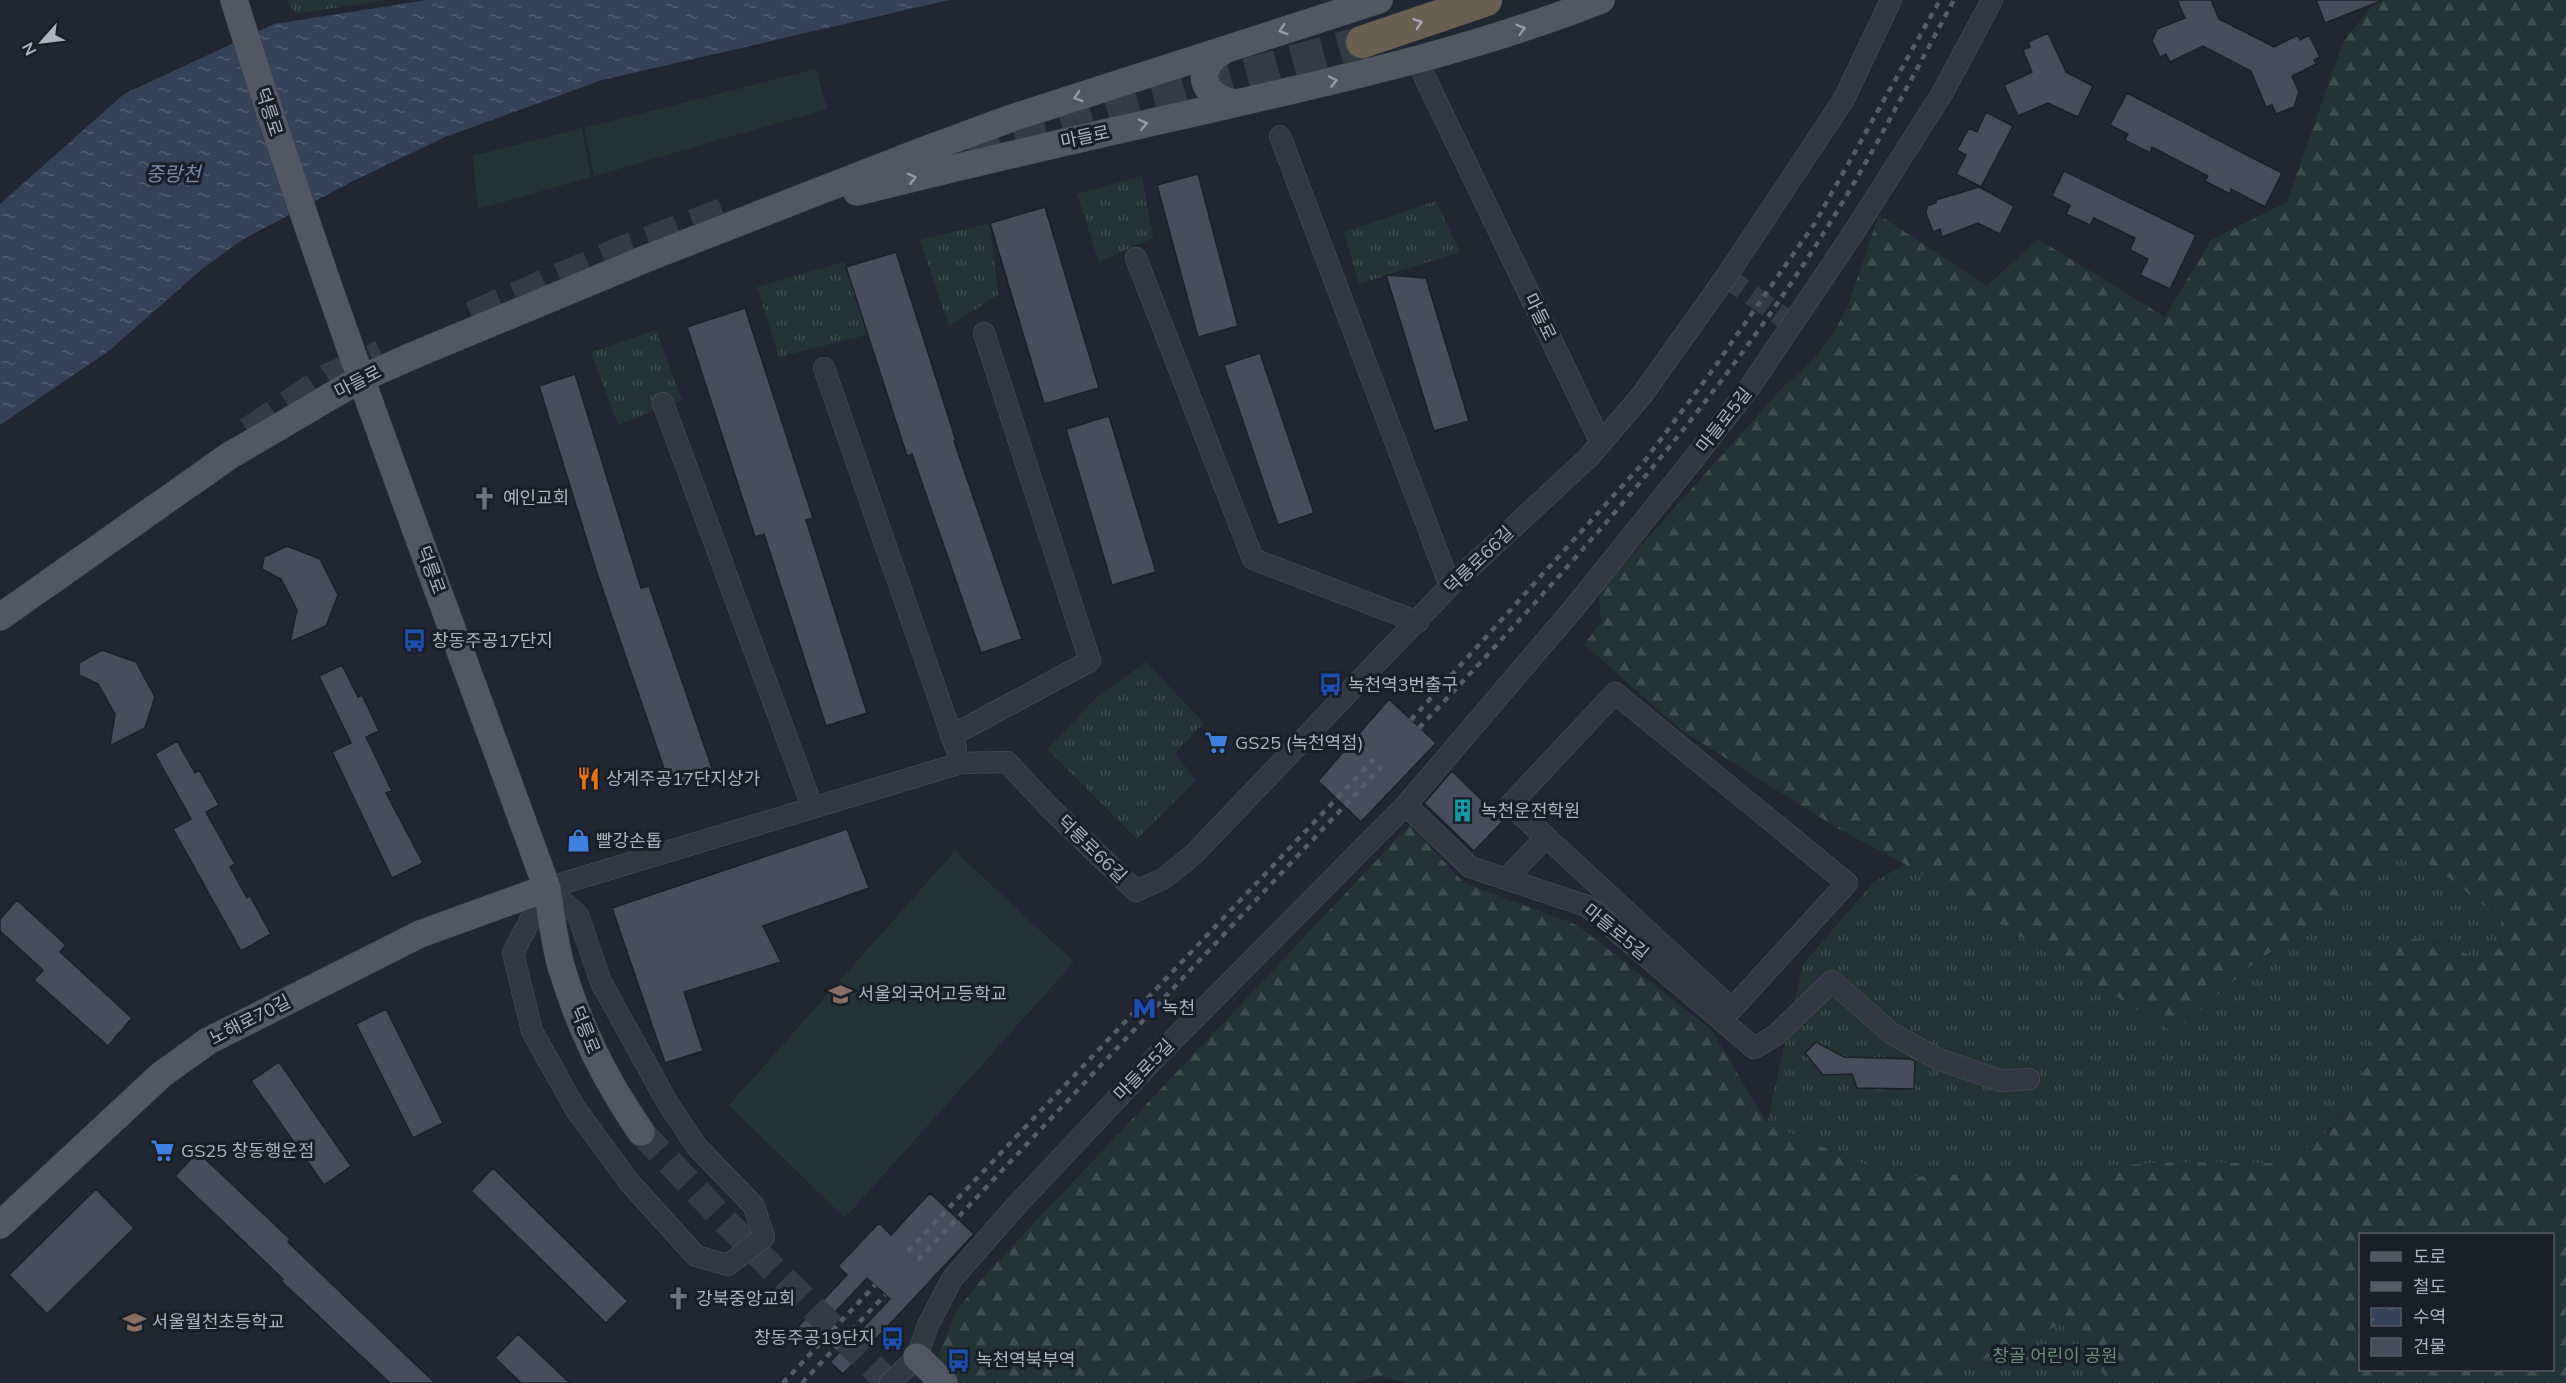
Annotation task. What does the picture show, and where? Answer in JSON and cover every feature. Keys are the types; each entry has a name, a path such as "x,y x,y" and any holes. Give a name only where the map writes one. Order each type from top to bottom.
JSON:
{"highway":[{"path":"1362,42 1486,0"}],"main road":[{"name":"덕릉로","path":"234,0 271,120 360,379 547,888 560,963 583,1031 608,1084 641,1132"},
{"name":"마들로","path":"0,617 229,456 360,379 645,259 1012,118 1379,0"},
{"name":"마들로","path":"753,217 1034,148 1417,61 1544,22 1601,0"},
{"path":"1230,48 1211,58 1204,76 1209,91 1216,98 1236,103"},
{"name":"노해로70길","path":"0,1225 160,1075 208,1041 420,934 547,888"},
{"path":"917,1357 944,1383"}],"street":[{"name":"덕릉로66길","path":"547,888 812,806 961,763 1007,762 1049,807 1136,891 1162,879 1193,855 1450,586 1601,443 1642,395 1789,183 1844,99 1891,0"},
{"name":"마들로5길","path":"917,1357 928,1324 951,1279 1015,1207 1289,920 1406,805 1581,599 1750,387 1854,232 1943,92 1992,0"},
{"name":"마들로","path":"1417,61 1601,443"},
{"path":"1280,136 1450,586"},
{"path":"1136,258 1254,560 1418,622"},
{"path":"951,736 1090,661 984,333"},
{"path":"824,368 961,763"},
{"path":"663,404 812,806"},
{"path":"1615,693 1847,883 1732,1010 1546,837 1510,805 1615,693"},
{"name":"마들로5길","path":"1406,805 1470,867 1587,906 1754,1048 1776,1035 1832,981 1891,1034 1938,1059 2002,1081 2029,1079"},
{"path":"1506,879 1546,837"},
{"path":"547,888 578,915 601,982 667,1102 697,1147 754,1206 764,1237 728,1265 696,1256 629,1182 574,1108 532,1031 513,953 547,888"},
{"path":"890,1383 917,1357"}],"green space":[{"path":"286,0 386,0 296,14"},
{"path":"2377,0 2566,0 2566,1383 2110,1383 2063,1323 1965,1368 1943,1383 1407,1383 1378,1376 1351,1383 960,1383 937,1359 956,1311 987,1273 1410,825 1464,883 1577,925 1711,1029 1767,1123 1860,1163 1908,1177 2176,1162 2274,1163 2307,1148 2337,1124 2360,1086 2373,1018 2369,956 2375,947 2387,941 2414,939 2441,945 2479,959 2502,947 2501,919 2435,867 2393,847 2324,918 2255,962 2174,1033 1905,864 1837,828 1681,730 1584,644 1601,623 1599,592 1784,386 1811,362 1834,332 1847,308 1879,215 1987,286 2038,239 2165,317 2211,240 2287,202 2343,42"},
{"path":"816,69 827,109 594,176 584,128"},
{"path":"582,128 591,177 478,209 473,156"},
{"path":"1142,176 1153,238 1099,262 1077,194"},
{"path":"1436,201 1460,252 1359,284 1344,232"},
{"path":"990,223 998,295 949,326 920,240"},
{"path":"844,262 870,334 779,357 757,287"},
{"path":"656,330 682,400 618,425 591,352"},
{"path":"1146,662 1204,723 1175,753 1196,781 1137,839 1047,749 1097,697"},
{"path":"2393,847 2435,867 2501,919 2502,947 2479,959 2433,941 2369,957 2373,1018 2360,1086 2337,1123 2307,1148 2274,1163 2176,1162 1908,1177 1860,1163 1767,1123 1803,964 1873,883 1905,864 2174,1033 2255,962 2324,918"},
{"path":"955,851 1074,962 845,1218 729,1105"},
{"name":"창골 어린이 공원","path":"2063,1323 2110,1383 1943,1383 1965,1368"}],"water":[{"name":"중랑천","path":"427,0 949,0 602,80 445,137 353,181 242,240 202,269 110,350 0,425 0,204 124,94 274,24"}],"building":[{"path":"2177,0 2211,0 2219,19 2274,47 2298,35 2300,40 2309,35 2320,57 2314,60 2316,64 2292,76 2299,92 2294,107 2276,114 2272,105 2266,107 2251,71 2203,46 2170,62 2166,54 2160,57 2152,41 2157,29 2185,18"},
{"path":"2316,0 2381,0 2381,1 2325,23"},
{"path":"2048,33 2066,72 2093,86 2078,117 2048,103 2018,116 2004,85 2032,72 2023,50 2030,47 2028,42"},
{"path":"2127,93 2282,173 2265,207 2231,189 2230,194 2205,181 2208,176 2152,147 2150,153 2125,140 2128,134 2110,125"},
{"path":"1986,112 2013,126 1981,187 1956,174 1966,155 1957,150 1969,128 1977,132"},
{"path":"2064,171 2196,235 2170,289 2140,275 2148,259 2130,250 2135,238 2094,218 2090,225 2066,214 2070,205 2052,196"},
{"path":"1198,174 1238,326 1198,337 1157,185"},
{"path":"1979,187 2014,206 2000,234 1978,223 1942,237 1940,229 1933,232 1926,213 1927,206 1936,203 1936,200"},
{"path":"1045,207 1099,388 1044,404 990,223"},
{"path":"896,252 956,441 954,441 1022,639 981,653 912,454 907,456 846,267"},
{"path":"1386,275 1426,278 1469,421 1434,431"},
{"path":"745,308 813,518 806,520 867,713 826,726 764,534 755,537 687,327"},
{"path":"1260,353 1314,513 1278,525 1224,365"},
{"path":"575,374 641,588 649,586 713,771 670,786 597,573 539,386"},
{"path":"1109,416 1156,572 1112,585 1066,429"},
{"path":"287,546 320,559 338,595 326,626 290,642 297,610 281,579 262,569 264,557"},
{"path":"102,650 136,662 155,697 145,728 110,746 115,714 98,684 79,675 79,663"},
{"path":"342,665 358,697 362,695 379,731 366,737 392,791 386,793 423,863 392,878 332,752 351,743 319,676"},
{"path":"1389,699 1436,743 1361,822 1318,781"},
{"path":"177,741 195,773 199,770 219,805 206,812 235,864 230,867 247,898 250,896 271,934 241,951 173,829 191,819 155,754"},
{"name":"녹천운전학원","path":"1452,771 1503,821 1474,851 1424,803"},
{"path":"847,829 869,888 763,926 781,962 684,992 703,1051 665,1063 612,908"},
{"path":"17,900 66,945 60,952 132,1018 108,1046 34,980 43,970 0,931 0,919"},
{"path":"386,1009 443,1123 413,1138 356,1024"},
{"path":"1816,1042 1844,1057 1911,1059 1915,1061 1914,1089 1857,1088 1852,1074 1823,1075 1805,1053"},
{"path":"279,1062 351,1166 324,1185 251,1081"},
{"path":"198,1152 290,1239 288,1242 435,1383 390,1383 281,1281 283,1279 175,1176"},
{"path":"493,1168 628,1301 606,1323 471,1191"},
{"path":"96,1189 134,1228 47,1314 9,1275"},
{"path":"930,1193 974,1234 843,1374 830,1362 890,1299 867,1278 808,1341 795,1330 847,1275 838,1266 879,1223 891,1235"},
{"path":"518,1334 570,1383 521,1383 495,1358"}],"tunnel":[{"path":"922,161 1104,114 1362,42"},
{"path":"472,317 627,250 731,211"},
{"path":"1726,277 1791,323"},
{"path":"249,433 329,379 382,356"},
{"path":"641,1132 727,1223 889,1383"}],"railway":[{"path":"1411,720 1643,463 1709,375 1815,223 1940,0"},
{"path":"1419,728 1582,550 1685,427 1734,364 1781,298 1842,203 1954,0"},
{"path":"908,1251 1374,759"},
{"path":"918,1260 1382,766"},
{"path":"783,1383 875,1285"},
{"path":"802,1383 885,1295"}],"place":[{"name":"예인교회","path":"485,498"},
{"name":"창동주공17단지","path":"414,641"},
{"name":"녹천역3번출구","path":"1330,685"},
{"name":"GS25 (녹천역점)","path":"1217,743"},
{"name":"상계주공17단지상가","path":"588,779"},
{"name":"녹천운전학원","path":"1463,811"},
{"name":"빨강손톱","path":"578,841"},
{"name":"서울외국어고등학교","path":"840,994"},
{"name":"녹천","path":"1144,1008"},
{"name":"GS25 창동행운점","path":"163,1151"},
{"name":"강북중앙교회","path":"678,1299"},
{"name":"서울월천초등학교","path":"134,1322"},
{"name":"창동주공19단지","path":"893,1338"},
{"name":"녹천역북부역","path":"958,1360"}]}
